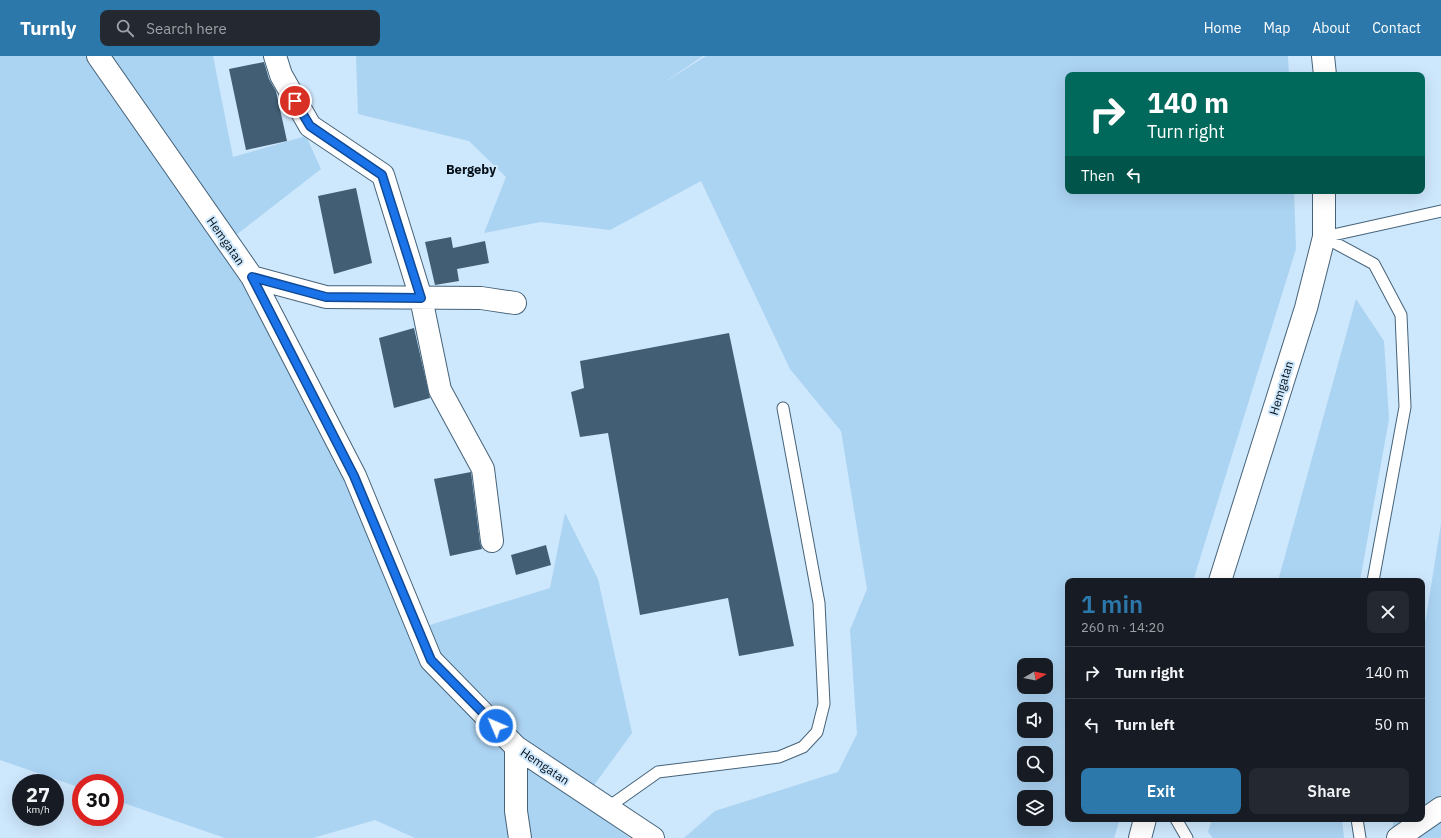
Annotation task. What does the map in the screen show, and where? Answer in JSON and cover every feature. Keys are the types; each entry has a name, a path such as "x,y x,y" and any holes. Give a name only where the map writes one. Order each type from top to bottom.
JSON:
{"street":[{"name":"Hemgatan","path":"98,56 252,277 354,476 431,660 516,747 653,838"},
{"path":"275,56 281,75 310,126 382,175 421,298 440,390 483,469 492,541"},
{"path":"1323,56 1325,72"},
{"name":"Hemgatan","path":"1221,578 1306,308 1324,237 1324,194"},
{"path":"252,277 326,297 481,298 515,303"},
{"path":"516,747 516,812 520,838"},
{"path":"1425,819 1441,808"},
{"path":"1140,838 1144,822"},
{"path":"1398,838 1421,822"}],"lane":[{"path":"1324,237 1441,211"},
{"path":"1324,237 1374,264 1401,315 1404,407 1374,578"},
{"path":"607,808 658,772 779,757 803,747 817,732 824,704 820,603 783,408"},
{"path":"1178,822 1186,838"},
{"path":"1357,822 1360,838"}],"shaded area":[{"path":"0,56 213,56 233,157 306,136 321,169 222,246 348,481 407,632 550,588 565,513 598,579 632,733 581,803 630,838 415,838 375,820 313,838 225,838 124,803 124,774 72,774 72,785 64,782 64,774 40,774 0,760"},
{"path":"356,56 703,56 660,85 706,56 1288,56 1289,72 1065,72 1065,194 1294,194 1296,249 1194,578 1065,578 1065,822 1119,822 1114,838 684,838 715,811 838,772 857,734 850,630 867,589 841,431 790,369 701,181 610,230 541,222 484,233 506,177 469,141 358,114"},
{"path":"1356,299 1384,341 1389,419 1361,578 1279,578"},
{"path":"1441,524 1441,838 1390,838 1393,822 1425,822 1425,623"},
{"path":"1211,822 1342,822 1344,838 1213,838 1208,832"}],"building":[{"path":"264,62 269,79 276,91 287,141 246,150 229,69"},
{"path":"356,188 372,263 334,274 318,196"},
{"path":"451,237 453,248 485,241 489,263 457,269 459,281 435,285 425,242"},
{"path":"414,328 430,398 394,408 379,338"},
{"path":"729,333 794,646 739,656 728,598 640,615 608,433 580,437 571,392 584,388 580,361"},
{"path":"471,472 482,549 450,556 434,479"},
{"path":"546,545 551,565 516,575 511,555"}],"district":[{"name":"Bergeby","path":"471,169"}],"route":[{"path":"295,101 310,126 382,175 421,298 326,297 252,277 354,476 431,660 496,726"}]}
